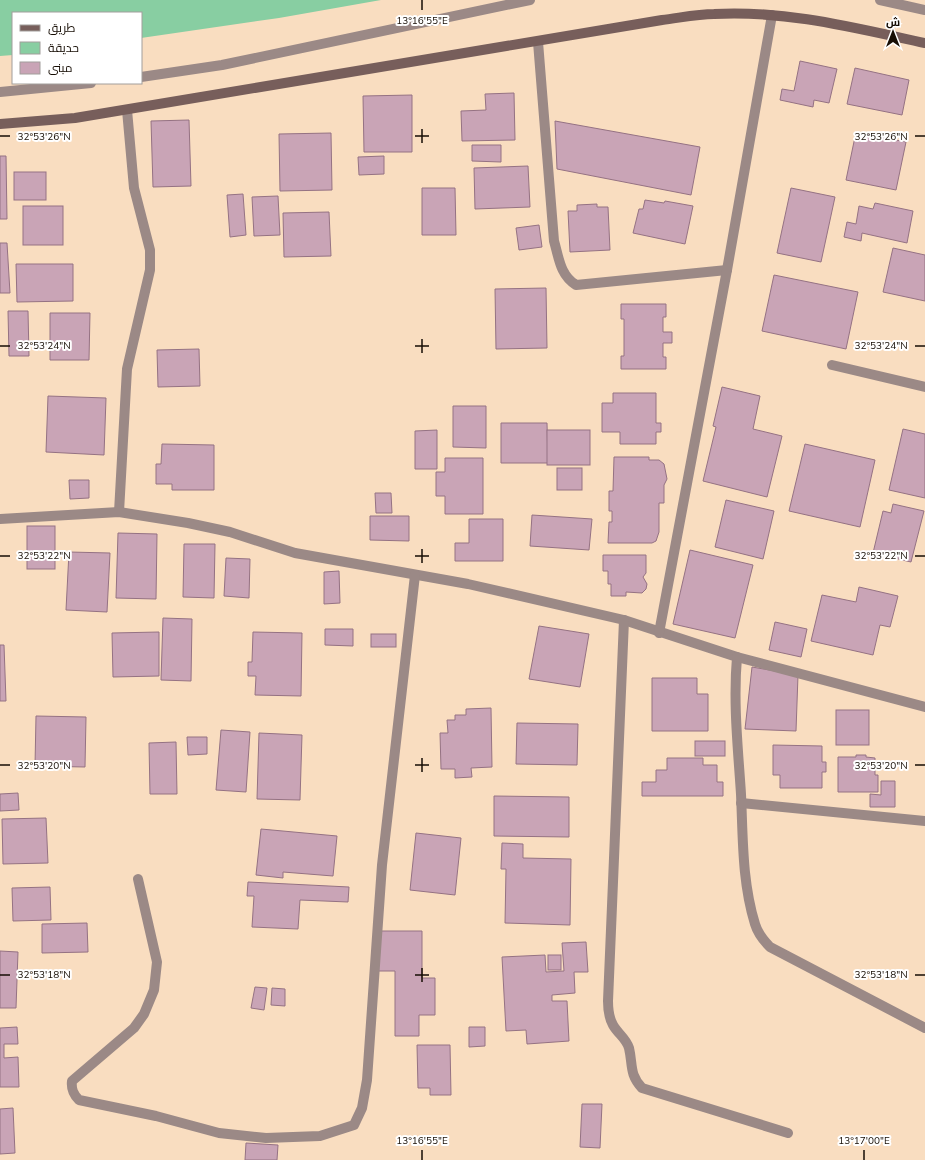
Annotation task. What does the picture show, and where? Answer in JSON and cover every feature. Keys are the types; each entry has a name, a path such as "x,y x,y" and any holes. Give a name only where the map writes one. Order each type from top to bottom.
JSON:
{"main road":[{"path":"0,124 75,118 127,110 662,20 713,14 772,15 822,21 925,43"}],"street":[{"path":"142,77 222,65 530,0"},
{"path":"880,0 925,10"},
{"path":"659,633 727,270 772,15"},
{"path":"538,42 554,241 562,271 568,280 576,285 727,270"},
{"path":"0,92 81,84"},
{"path":"119,512 127,369 150,270 150,250 134,188 127,110"},
{"path":"832,365 925,386"},
{"path":"0,519 119,512 230,532 295,553 468,584 624,620 659,633 737,657 925,707"},
{"path":"138,880 158,962 154,990 144,1014 134,1028 72,1081 75,1096 79,1100 156,1116 219,1133 266,1138 320,1136 354,1126 362,1108 367,1080 382,866 415,575"},
{"path":"624,620 608,1001 609,1014 613,1026 624,1038 629,1048 634,1079 642,1088 788,1133"},
{"path":"737,657 735,690 743,851 747,885 755,924 763,940 770,947 925,1028"},
{"path":"741,803 925,821"}],"green space":[{"path":"0,0 381,0 279,18 142,38 142,12 12,12 12,55 0,56"}],"building":[{"path":"800,61 837,69 829,103 814,100 813,107 780,100 782,89 794,91"},
{"path":"855,68 909,80 902,115 847,104"},
{"path":"514,93 515,140 462,141 461,111 486,110 485,94"},
{"path":"412,95 412,152 364,152 363,96"},
{"path":"189,120 191,186 153,187 151,121"},
{"path":"555,121 700,147 691,195 557,169"},
{"path":"856,132 906,142 896,190 846,180"},
{"path":"331,133 332,190 280,191 279,134"},
{"path":"472,145 501,145 501,162 472,161"},
{"path":"0,156 6,156 7,219 0,219"},
{"path":"384,156 384,174 359,175 358,157"},
{"path":"528,166 530,207 475,209 474,168"},
{"path":"14,172 46,172 46,200 14,200"},
{"path":"422,188 455,188 456,235 422,235"},
{"path":"791,188 835,197 821,262 777,253"},
{"path":"243,194 246,235 230,237 227,195"},
{"path":"278,196 280,235 254,236 252,197"},
{"path":"645,200 664,203 665,201 693,206 685,244 633,233 639,209 643,209"},
{"path":"875,203 913,211 907,243 862,233 861,241 844,237 847,222 856,224 859,206 873,209"},
{"path":"597,204 597,207 608,207 610,250 570,252 568,211 577,211 577,205"},
{"path":"23,206 63,206 63,245 23,245"},
{"path":"329,212 331,256 284,257 283,213"},
{"path":"539,225 542,247 519,250 516,228"},
{"path":"0,243 7,243 10,293 0,293"},
{"path":"893,248 925,255 925,301 883,292"},
{"path":"16,264 73,264 73,301 17,302"},
{"path":"774,275 858,292 846,349 762,331"},
{"path":"546,288 547,348 496,349 495,289"},
{"path":"621,304 666,304 666,317 663,317 663,332 672,332 672,343 663,343 663,357 666,357 666,369 621,369 621,356 624,356 624,319 621,319"},
{"path":"8,311 28,311 29,356 9,356"},
{"path":"50,313 90,313 89,360 50,360"},
{"path":"199,349 200,386 158,387 157,350"},
{"path":"722,387 760,396 753,429 782,436 767,497 703,481 716,427 713,426"},
{"path":"613,393 656,393 656,423 661,423 661,432 656,432 656,444 620,444 620,432 602,432 602,403 613,403"},
{"path":"48,396 106,398 104,455 46,452"},
{"path":"453,406 486,406 486,448 453,447"},
{"path":"501,423 547,423 548,463 501,463"},
{"path":"903,429 925,434 925,498 889,490"},
{"path":"437,430 437,469 415,469 415,431"},
{"path":"547,430 590,430 590,465 547,465"},
{"path":"162,444 214,445 214,490 172,490 172,484 156,484 156,464 161,464"},
{"path":"805,444 875,460 860,527 789,511"},
{"path":"614,457 649,457 649,460 659,460 664,464 667,479 664,485 664,503 659,503 659,532 656,541 652,543 608,543 609,522 612,522 612,511 609,511 609,491 613,491"},
{"path":"445,458 483,458 483,514 445,514 445,496 436,496 436,472 445,472"},
{"path":"557,468 582,468 582,490 557,490"},
{"path":"69,480 89,480 89,498 70,499"},
{"path":"375,493 391,493 392,513 376,513"},
{"path":"726,500 774,511 763,559 715,547"},
{"path":"893,504 924,511 911,562 873,553 883,511 891,513"},
{"path":"532,515 592,519 589,550 530,546"},
{"path":"370,516 409,516 409,541 370,540"},
{"path":"469,519 503,519 503,561 455,561 455,543 469,543"},
{"path":"27,526 55,526 55,569 27,569"},
{"path":"118,533 157,534 156,599 116,598"},
{"path":"184,544 215,544 214,598 183,597"},
{"path":"690,550 753,565 735,638 673,624"},
{"path":"69,552 110,553 107,612 66,610"},
{"path":"603,555 646,555 646,573 643,577 647,584 646,589 642,593 626,592 626,596 611,596 611,584 608,584 608,571 603,571"},
{"path":"226,558 250,559 249,598 224,596"},
{"path":"339,571 340,603 324,604 324,572"},
{"path":"859,587 898,596 890,627 880,625 873,655 811,641 822,595 856,602"},
{"path":"163,618 192,619 191,681 161,680"},
{"path":"775,622 807,629 801,657 769,650"},
{"path":"539,626 589,634 580,687 529,679"},
{"path":"325,629 353,629 353,646 325,645"},
{"path":"159,632 159,676 113,677 112,633"},
{"path":"253,632 302,633 301,696 255,695 256,676 248,676 248,662 252,662"},
{"path":"371,634 396,634 396,647 371,647"},
{"path":"0,645 4,645 6,701 0,701"},
{"path":"752,667 798,675 796,731 745,729"},
{"path":"652,678 697,678 697,694 708,694 708,731 652,731"},
{"path":"491,708 492,767 471,768 472,777 455,778 455,769 441,769 440,733 448,733 447,720 455,720 455,715 466,715 466,709"},
{"path":"836,710 869,710 869,745 836,745"},
{"path":"36,716 86,717 85,767 35,766"},
{"path":"517,723 578,724 577,765 516,764"},
{"path":"221,730 250,732 246,792 216,790"},
{"path":"259,733 302,735 300,800 257,799"},
{"path":"187,737 207,737 207,754 188,755"},
{"path":"695,741 725,741 725,756 695,756"},
{"path":"176,742 177,794 150,794 149,743"},
{"path":"773,745 822,746 822,762 826,762 826,772 822,772 822,788 780,788 780,775 773,775"},
{"path":"856,755 866,755 866,757 875,758 875,775 878,775 878,792 838,792 838,757 856,757"},
{"path":"667,758 703,758 703,765 717,765 717,782 723,782 723,796 642,796 642,782 656,782 656,770 667,770"},
{"path":"881,781 895,781 895,807 870,807 870,794 881,795"},
{"path":"18,793 19,810 0,811 0,794"},
{"path":"494,796 569,797 569,837 494,836"},
{"path":"46,818 48,863 3,864 2,819"},
{"path":"261,829 337,836 333,876 283,872 283,878 256,875"},
{"path":"416,833 461,838 455,895 410,890"},
{"path":"502,843 523,844 523,858 571,859 570,925 505,923 506,869 501,869"},
{"path":"248,882 349,887 348,902 300,900 298,929 252,927 254,896 247,896"},
{"path":"50,887 51,920 13,921 12,888"},
{"path":"87,923 88,952 42,953 42,924"},
{"path":"378,931 422,931 422,978 435,978 435,1015 419,1015 419,1036 395,1036 395,971 378,971"},
{"path":"586,942 588,972 574,972 575,993 552,995 552,1001 567,1001 569,1041 527,1044 526,1030 506,1031 502,957 545,955 546,972 564,971 562,943"},
{"path":"0,951 18,952 16,1008 0,1008"},
{"path":"548,955 561,955 561,970 548,970"},
{"path":"255,987 267,988 264,1010 251,1008"},
{"path":"272,988 285,989 285,1006 271,1005"},
{"path":"17,1027 18,1044 4,1044 4,1058 18,1057 19,1087 0,1087 0,1028"},
{"path":"469,1027 485,1027 485,1046 469,1047"},
{"path":"417,1045 450,1045 451,1095 430,1095 430,1088 418,1088"},
{"path":"582,1104 602,1104 600,1148 580,1147"},
{"path":"13,1108 15,1153 0,1154 0,1109"},
{"path":"246,1143 278,1145 277,1160 245,1160"}]}
